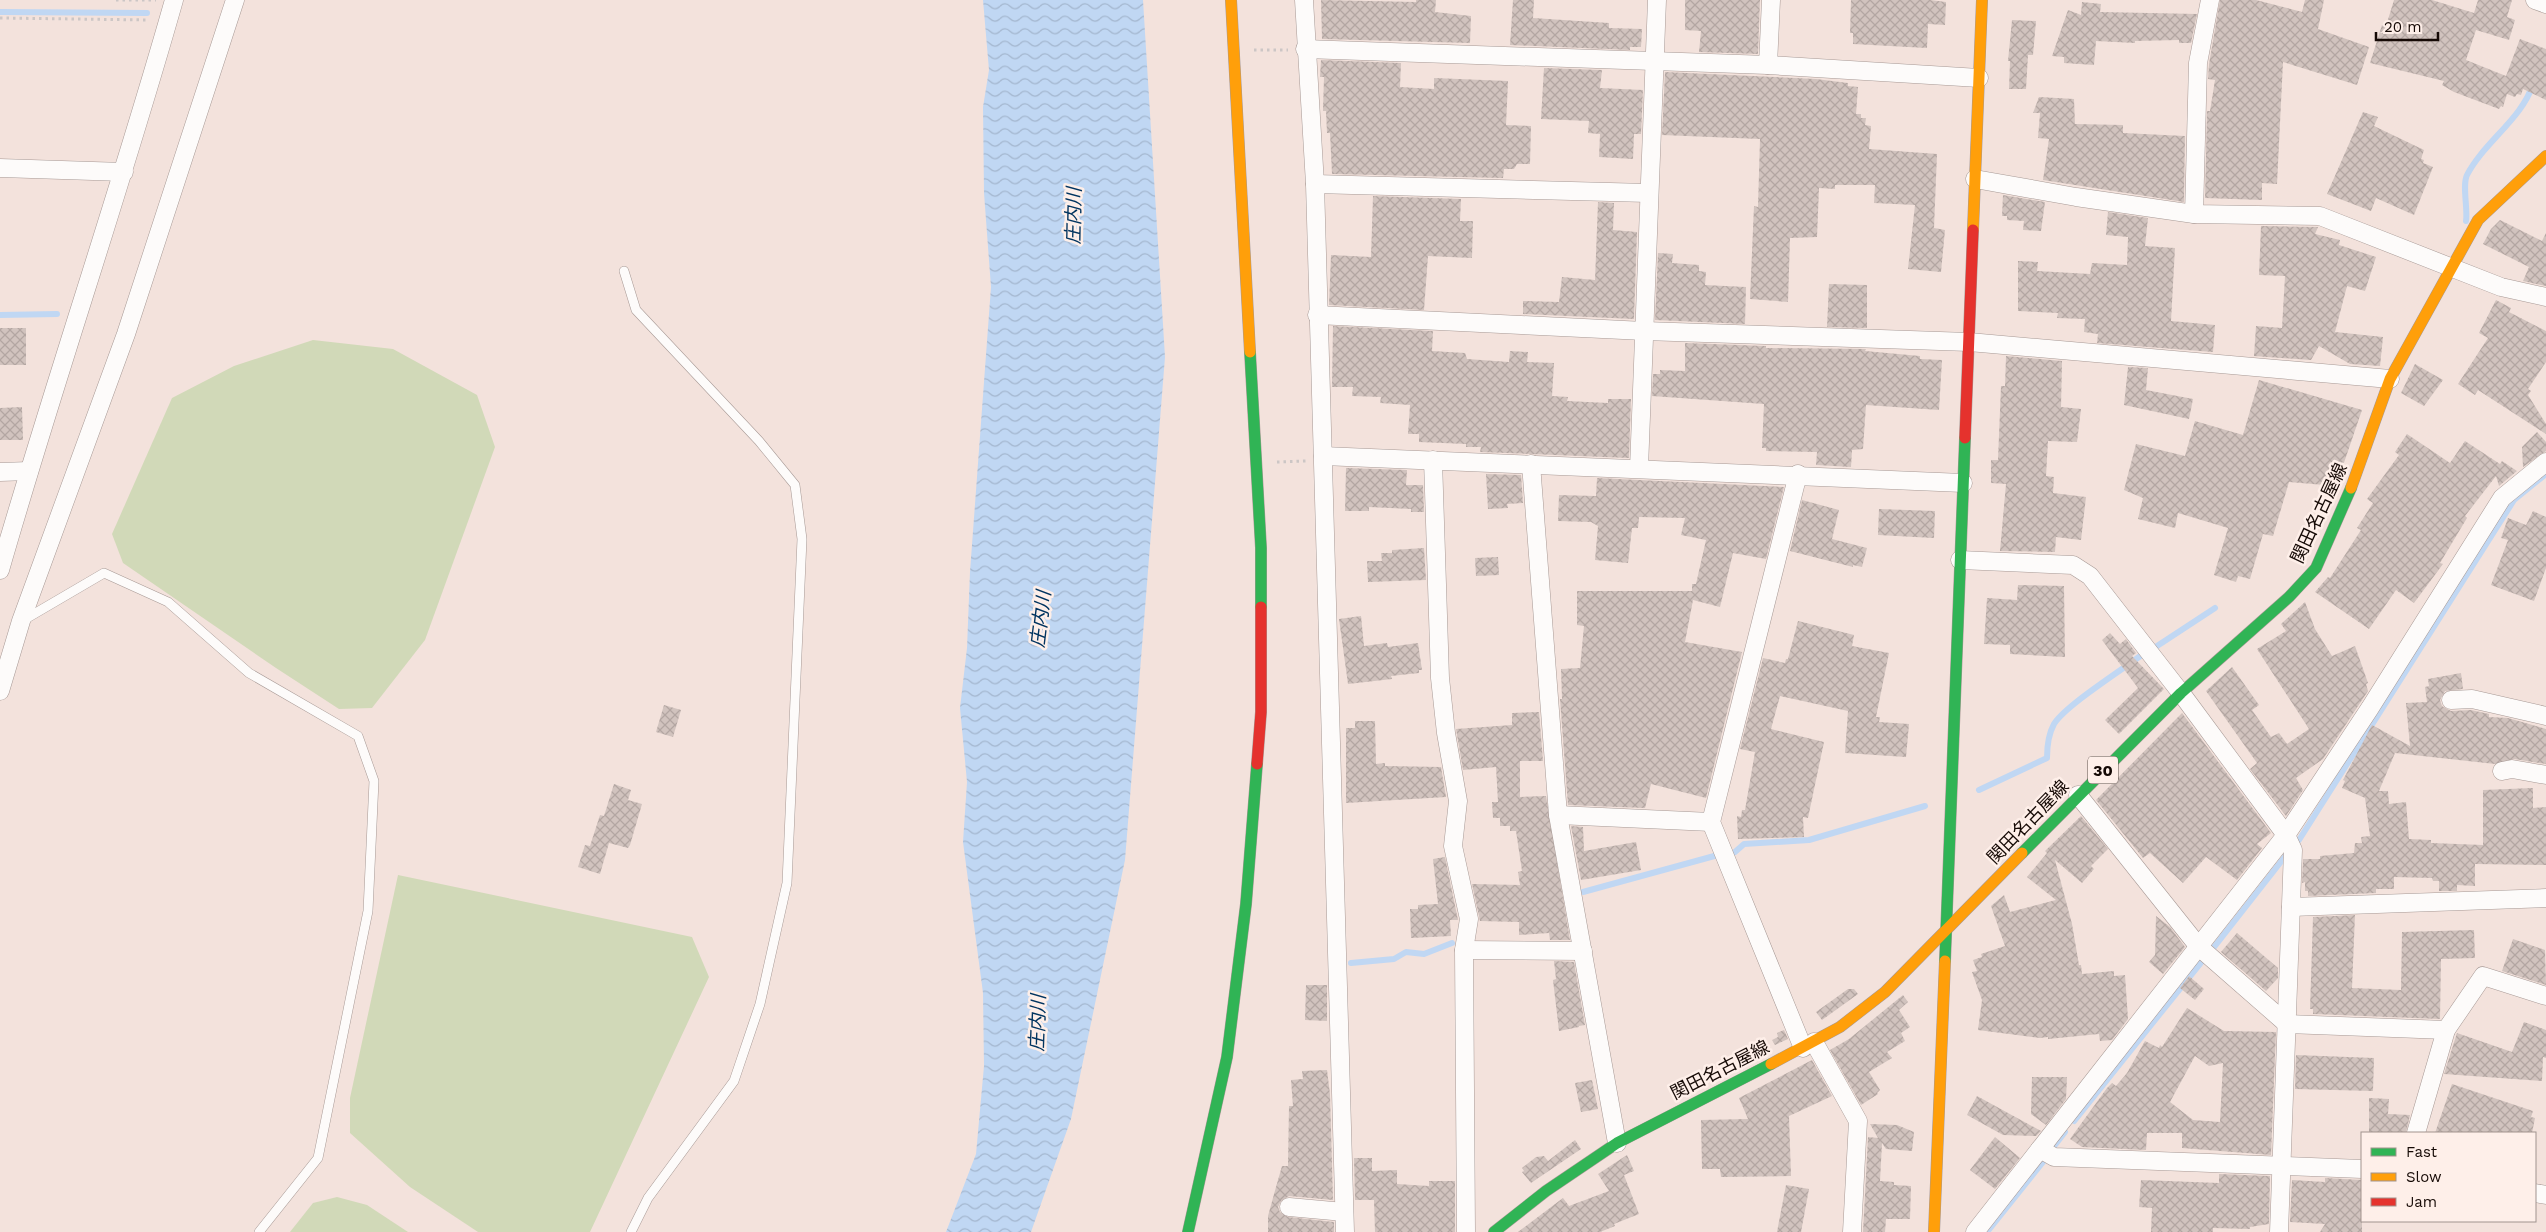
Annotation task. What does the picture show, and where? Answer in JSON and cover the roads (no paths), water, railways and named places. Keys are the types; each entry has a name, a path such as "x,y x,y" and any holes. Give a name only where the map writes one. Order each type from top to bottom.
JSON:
{"street":[{"path":"0,570 29,471 124,172 174,0"},
{"path":"0,690 21,621 126,334 235,0"},
{"path":"1188,1232 1227,1057 1246,904 1261,712 1261,548 1231,0"},
{"path":"1304,0 1305,50 1315,184 1317,315 1323,458 1345,1232"},
{"path":"1639,468 1656,0"},
{"path":"1768,65 1771,0"},
{"path":"1934,1232 1982,0"},
{"path":"2194,214 2198,63 2210,0"},
{"path":"2535,0 2546,4"},
{"path":"1305,50 1768,65 1979,78"},
{"name":"関田名古屋線","path":"1494,1232 1546,1191 1617,1143 1840,1027 1885,992 2181,693 2289,597 2316,568 2350,495 2390,379 2478,220 2546,156"},
{"path":"0,168 124,172"},
{"path":"1975,179 2076,197 2194,214 2320,216 2501,287 2546,297"},
{"path":"1315,184 1648,193"},
{"path":"1317,315 1644,331 1969,342 2390,379"},
{"path":"1323,458 1432,460 1798,474 1963,483"},
{"path":"1432,460 1440,678 1446,733 1458,801 1453,846 1469,919 1464,950 1466,1232"},
{"path":"1975,1232 2286,835 2370,708 2502,498 2546,462"},
{"path":"1531,464 1558,815 1617,1143"},
{"path":"0,472 29,471"},
{"path":"1798,474 1711,822 1808,1045 1858,1121 1852,1232"},
{"path":"1960,560 2073,565 2090,576 2181,693 2286,835 2293,850 2279,1232"},
{"path":"2451,700 2472,699 2546,716"},
{"path":"2502,771 2512,769 2546,775"},
{"path":"2078,795 2199,947 2287,1024 2446,1030"},
{"path":"1558,815 1711,822"},
{"path":"2291,907 2546,898"},
{"path":"1464,950 1583,952"},
{"path":"2416,1132 2446,1030 2483,976 2546,996"},
{"path":"2040,1148 2054,1157 2361,1169"},
{"path":"1289,1207 1344,1212"}],"lane":[{"path":"624,271 636,310 759,441 795,485 802,539 787,883 760,1004 734,1081 648,1198 631,1232"},
{"path":"21,621 104,573 168,602 249,674 358,736 374,781 366,920 318,1158 259,1232"}],"water":[{"name":"庄内川","path":"983,0 1143,0 1165,357 1125,860 1071,1119 1031,1232 946,1232 976,1154 984,1066 983,993 963,842 967,782 960,708 967,648 970,572 991,287 984,193 983,107 989,70"}],"waterway":[{"path":"0,12 147,13"},
{"path":"2466,221 2465,185 2467,175 2474,163 2512,119 2528,97 2533,84"},
{"path":"0,315 57,314"},
{"path":"2299,840 2514,500 2546,474"},
{"path":"2154,648 2215,608"},
{"path":"1979,790 2047,758 2050,732 2060,716 2143,654"},
{"path":"1735,852 1744,844 1809,840 1925,806"},
{"path":"2211,951 2287,854"},
{"path":"1583,892 1718,855"},
{"path":"1351,963 1394,959 1406,952 1424,954 1452,943"},
{"path":"2074,1121 2203,960"},
{"path":"2055,1145 2065,1132"},
{"path":"1987,1232 2043,1162"}]}
